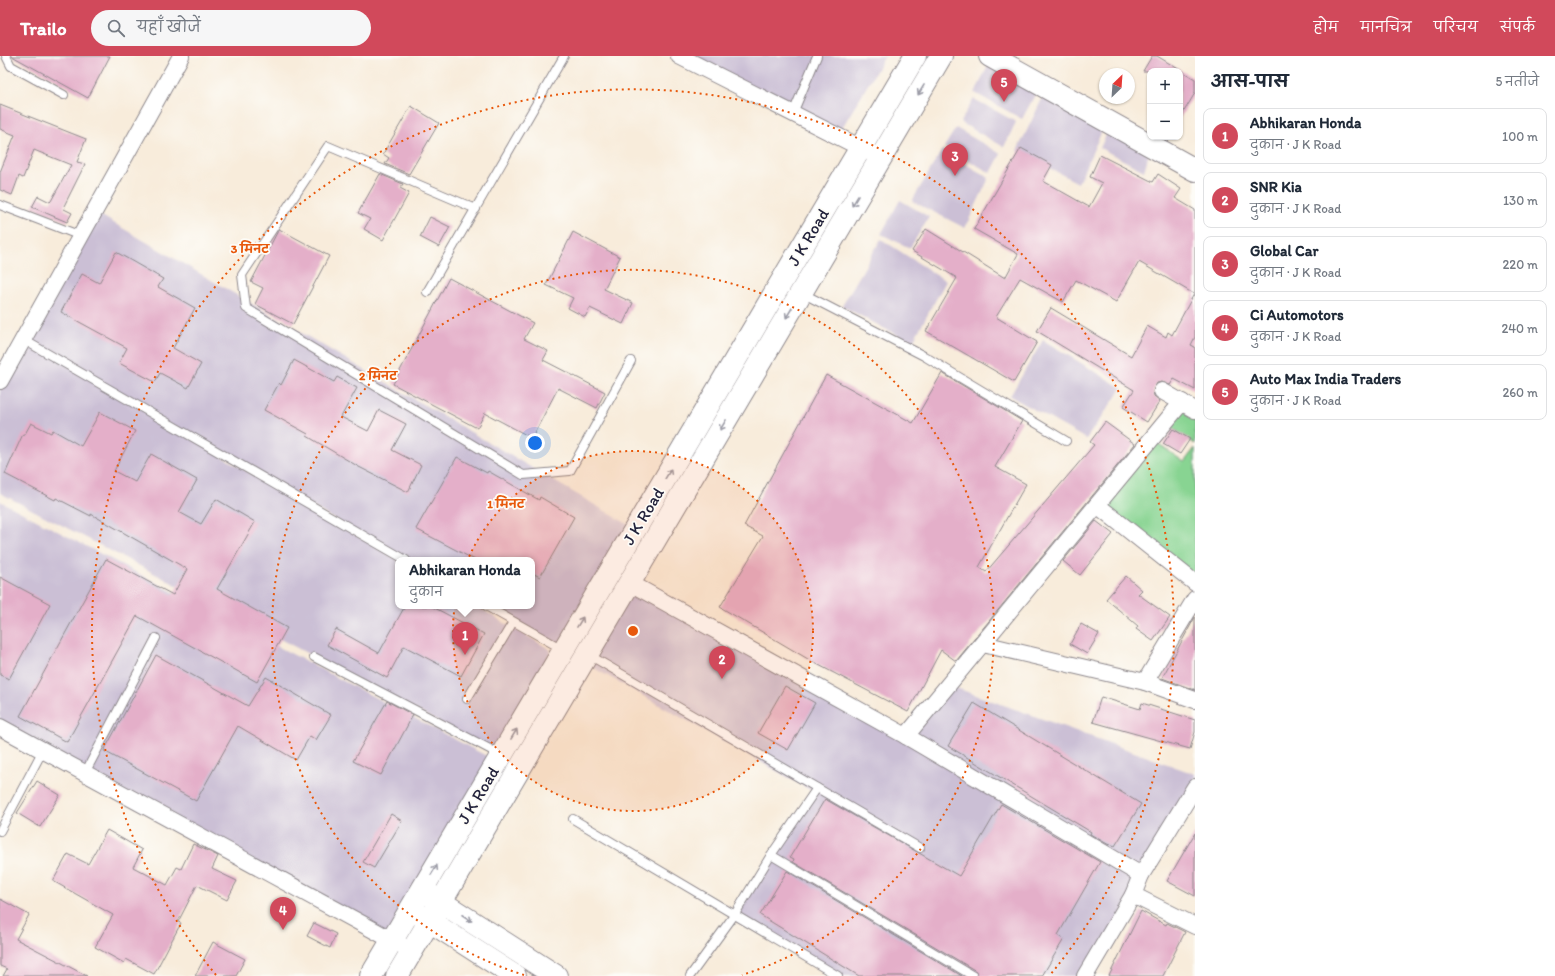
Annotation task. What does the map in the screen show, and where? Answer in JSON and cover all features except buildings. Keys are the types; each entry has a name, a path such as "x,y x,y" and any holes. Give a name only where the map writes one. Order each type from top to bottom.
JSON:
{"main road":[{"name":"J K Road","path":"397,976 442,901 576,656 602,586 915,56"},
{"name":"J K Road","path":"371,976 502,756 626,590 941,56"},
{"path":"990,56 1195,170"},
{"path":"602,586 626,590"},
{"path":"422,890 442,901 556,976"},
{"path":"411,909 515,976"}],"street":[{"path":"0,381 181,56"},
{"path":"679,56 881,158"},
{"path":"906,736 1097,505 1189,406 1162,391"},
{"path":"1097,505 1195,583"},
{"path":"626,590 906,736 1141,875"},
{"path":"1145,682 1195,599"},
{"path":"983,644 1145,682 1195,700"},
{"path":"0,727 412,951"},
{"path":"1085,976 1133,895 1141,875 1195,787"},
{"path":"1133,895 1195,926"}],"lane":[{"path":"6,56 11,66 64,95"},
{"path":"428,292 564,56"},
{"path":"794,113 817,56"},
{"path":"476,209 328,146 242,275 246,308 523,475 570,471 631,361"},
{"path":"0,205 81,236"},
{"path":"801,292 924,356 1066,441"},
{"path":"24,340 401,557"},
{"path":"491,609 817,788 920,848"},
{"path":"467,699 514,622"},
{"path":"84,773 156,638"},
{"path":"314,657 502,756"},
{"path":"0,831 42,750"},
{"path":"690,976 735,914 771,855 817,788"},
{"path":"572,819 838,976"},
{"path":"771,855 973,976"}],"shaded area":[{"path":"679,56 885,56 837,136"},
{"path":"988,66 1036,93 1022,119 975,93"},
{"path":"1043,97 1103,129 1078,183 1017,151"},
{"path":"974,99 1016,122 1004,147 960,122"},
{"path":"956,128 1001,154 991,173 944,147"},
{"path":"1108,131 1149,154 1144,171 1100,148"},
{"path":"942,150 989,178 965,228 912,201"},
{"path":"900,200 929,217 910,248 881,234"},
{"path":"95,212 636,529 564,650 491,609 535,609 535,557 401,557 133,404 395,558 395,609 481,609 551,650 502,755 0,493 0,381"},
{"path":"881,239 946,281 912,343 842,306"},
{"path":"1043,340 1122,388 1086,439 1010,396"},
{"path":"0,501 498,762 393,940 0,727"},
{"path":"630,583 906,736 948,685 1195,774 1195,787 1085,976 836,976 735,914 814,792 583,662"}],"green space":[{"path":"1182,402 1195,410 1195,444 1165,423"},
{"path":"1156,442 1184,462 1195,448 1195,577 1101,505"}],"place":[{"name":"Auto Max India Traders","path":"1004,102"},
{"name":"Global Car","path":"955,176"},
{"name":"Abhikaran Honda","path":"465,655"},
{"name":"SNR Kia","path":"722,679"},
{"name":"Ci Automotors","path":"283,930"}]}
